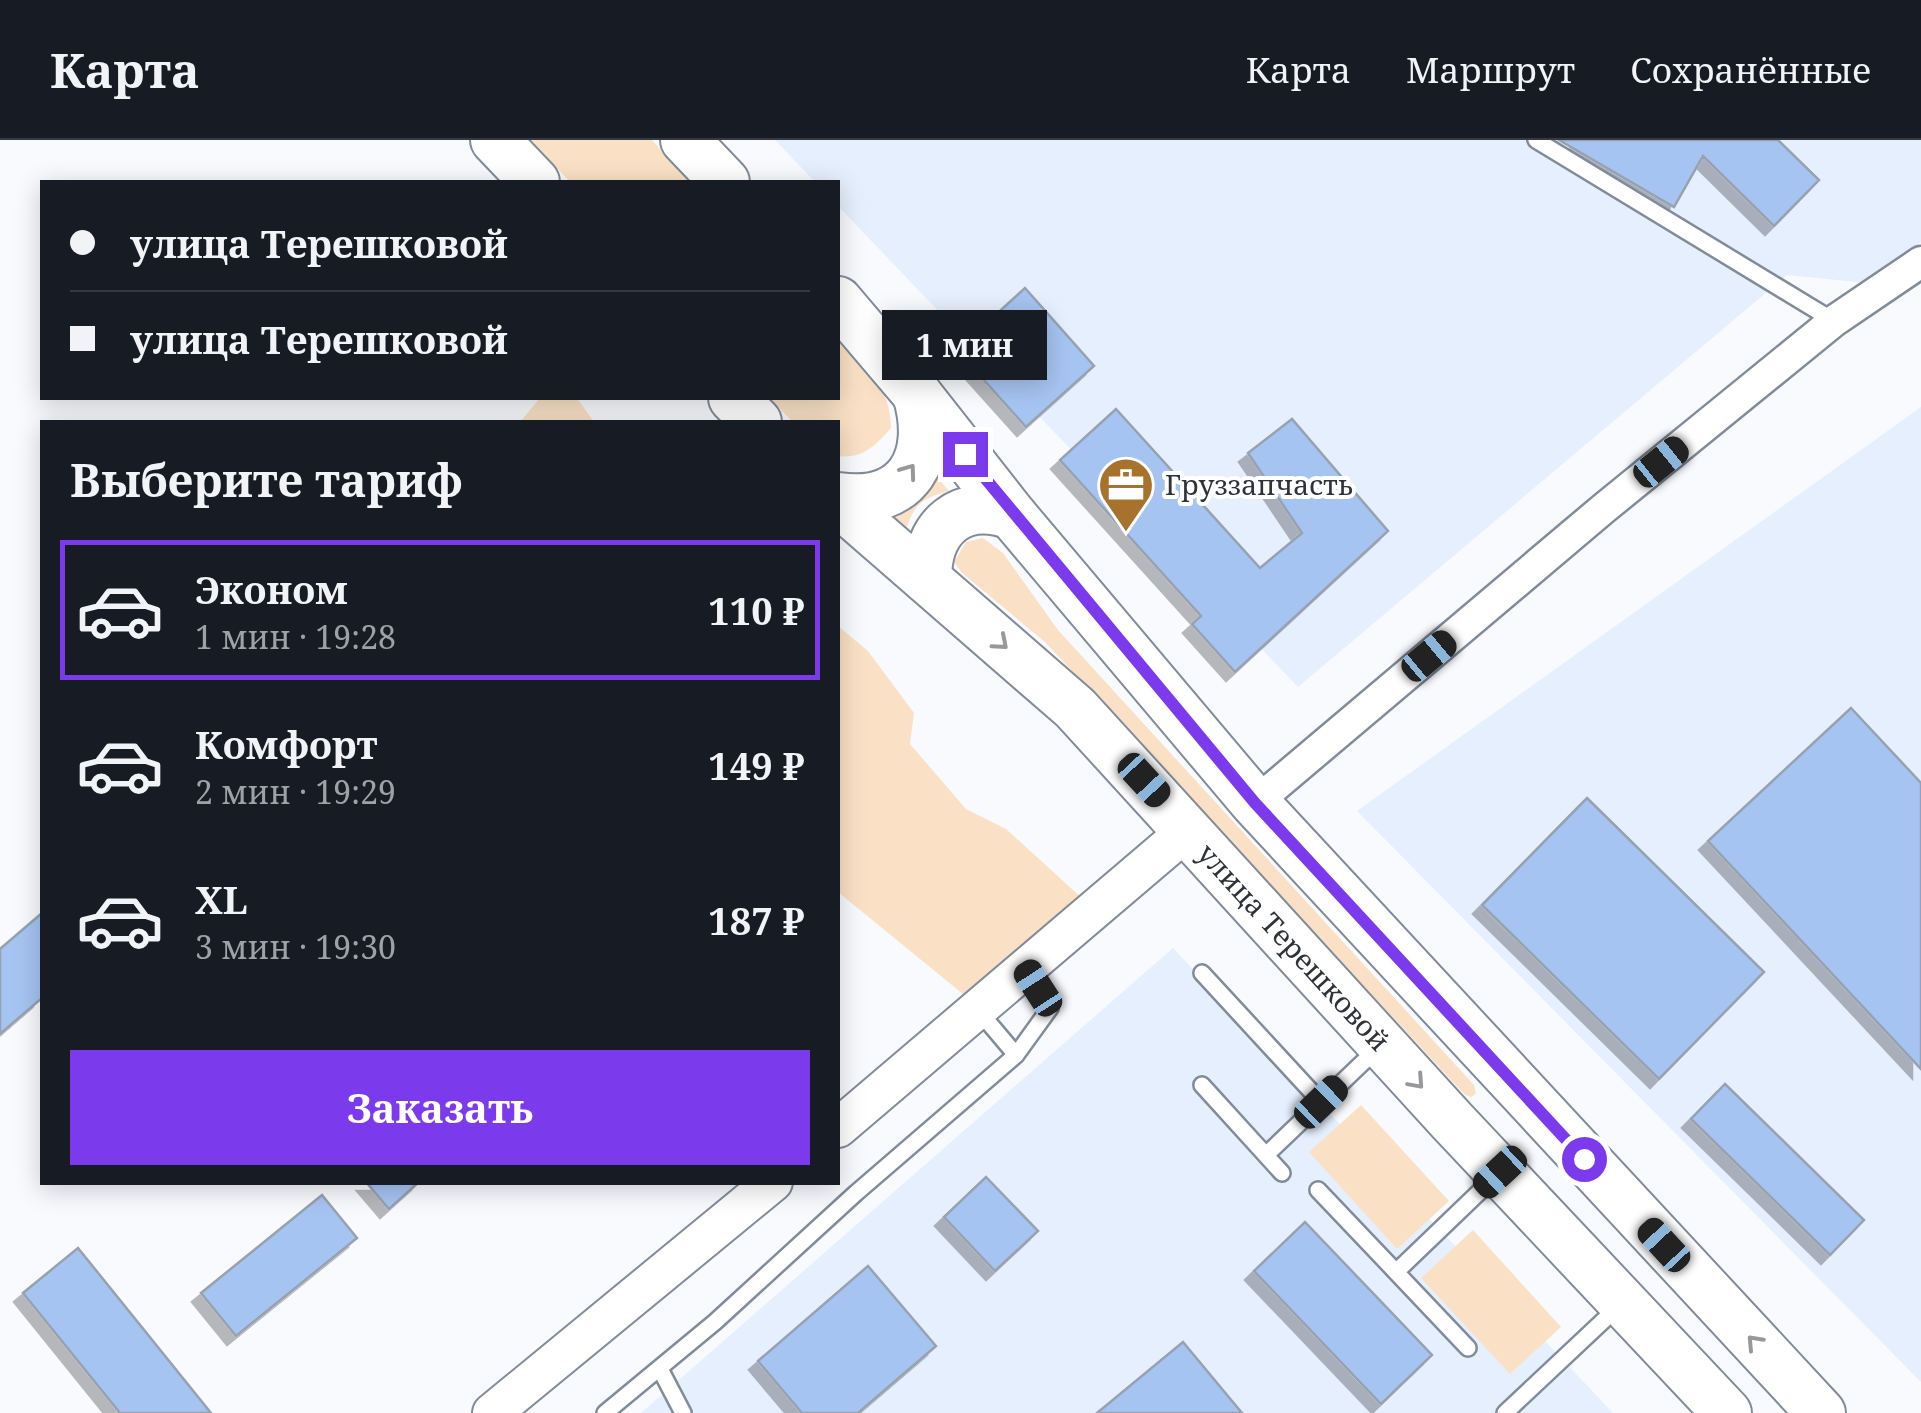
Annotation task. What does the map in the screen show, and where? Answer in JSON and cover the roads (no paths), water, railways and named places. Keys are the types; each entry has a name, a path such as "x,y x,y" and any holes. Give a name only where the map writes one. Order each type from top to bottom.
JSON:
{"main road":[{"path":"495,140 533,180"},
{"path":"684,140 723,180"},
{"path":"840,303 1255,803 1821,1413"},
{"path":"840,499 884,496 916,464 924,443 925,420 917,394"},
{"path":"735,400 755,420"},
{"name":"улица Терешковой","path":"840,501 1076,708 1452,1121 1727,1413"},
{"path":"927,579 927,556 937,535 953,519 973,508 990,507 1012,515"},
{"path":"1452,1121 1473,1120 1488,1112 1498,1097 1504,1073"}],"street":[{"path":"1255,803 1603,508 1834,321 1921,262"},
{"path":"840,1126 1189,829"},
{"path":"492,1413 768,1185"}],"lane":[{"path":"1536,140 1834,321"},
{"path":"605,1413 1016,1055 1050,1008 1026,969"},
{"path":"1202,973 1321,1102"},
{"path":"978,1010 1016,1055"},
{"path":"1266,1155 1382,1044"},
{"path":"1202,1085 1282,1173"},
{"path":"1396,1272 1500,1172"},
{"path":"1318,1190 1468,1348"},
{"path":"1505,1413 1623,1302"},
{"path":"660,1369 684,1413"}],"place":[{"name":"Груззапчасть","path":"1126,534"}]}
